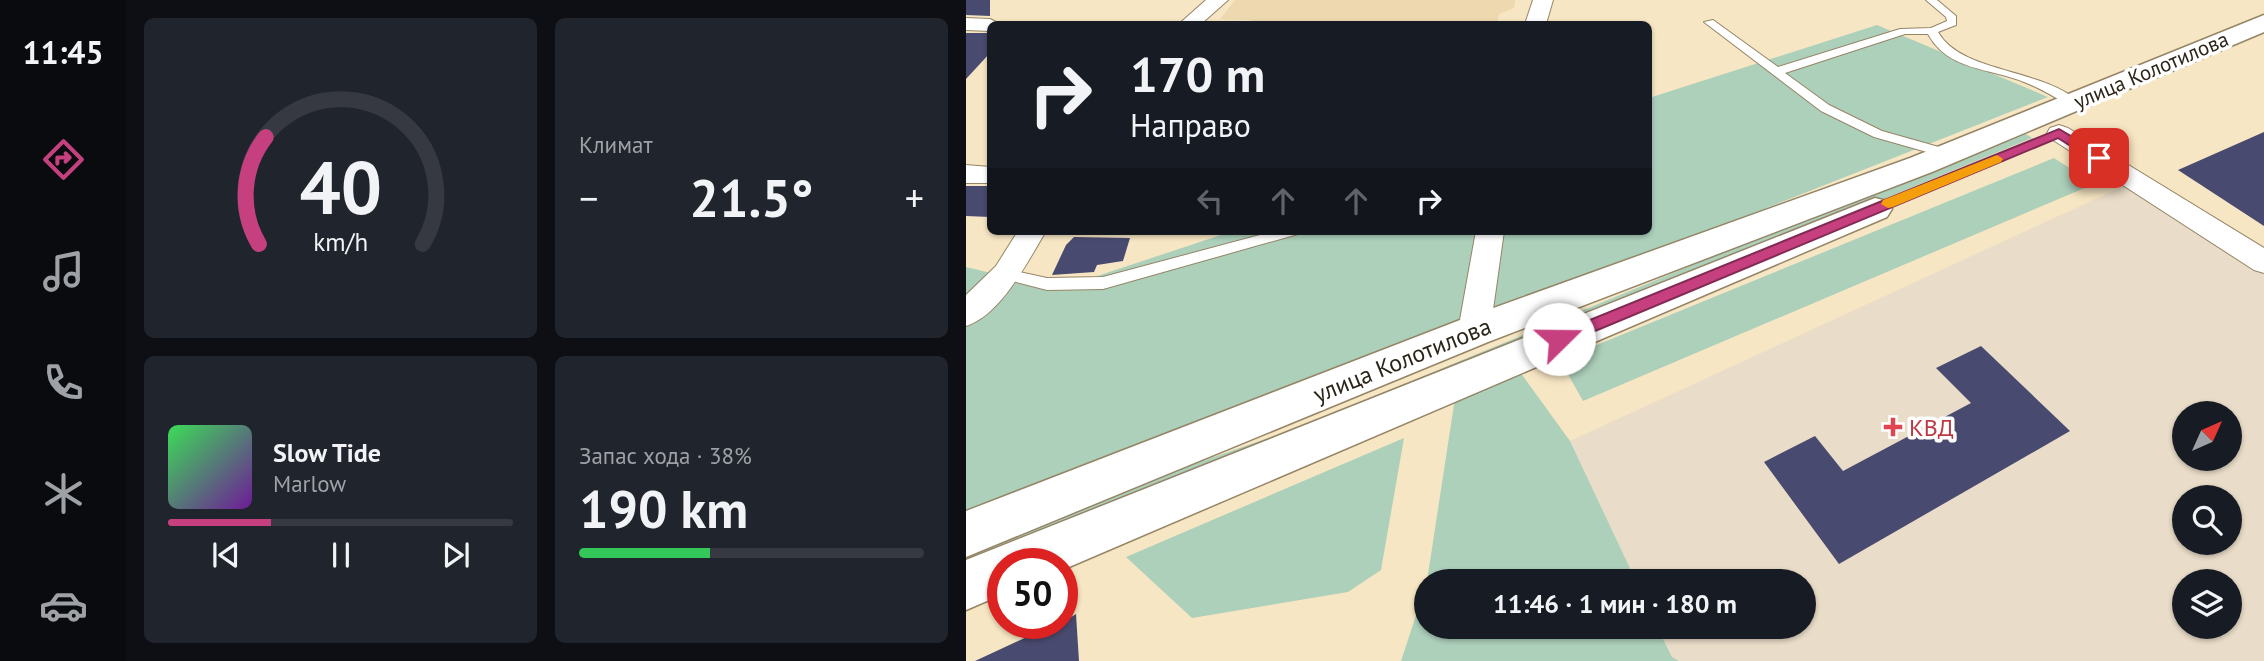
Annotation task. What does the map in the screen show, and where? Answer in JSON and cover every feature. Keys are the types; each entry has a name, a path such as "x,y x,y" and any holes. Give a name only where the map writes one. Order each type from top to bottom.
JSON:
{"main road":[{"name":"улица Колотилова","path":"1057,548 2056,117 2264,23"},
{"name":"улица Колотилова","path":"966,534 1474,331 1948,154 2264,48"},
{"path":"966,585 987,576"}],"street":[{"path":"1193,21 1218,0"},
{"path":"1537,21 1543,0"},
{"path":"966,24 987,25"},
{"path":"2056,117 2264,262"},
{"path":"966,174 987,175"},
{"path":"966,314 1006,274 1030,235"},
{"path":"1474,331 1489,235"}],"lane":[{"path":"1778,71 1904,31 1932,31 1952,23 1951,16 1931,0"},
{"path":"1709,22 1825,107 1868,128 1948,154"},
{"path":"1932,31 1937,44 1955,55 2028,79 2056,117"},
{"path":"1006,274 1047,284 1103,283 1278,235"}],"shaded area":[{"path":"1235,0 1515,0 1514,8 1499,14 1498,21 1220,19"},
{"name":"КВД","path":"2126,185 2264,275 2264,661 1679,661 1672,657 1663,639 1816,639 1816,569 1630,569 1570,441"}],"green space":[{"path":"1877,25 2048,97 1501,313 966,512 966,267 1058,289 1221,235 1652,235 1652,97"},
{"path":"2020,130 2032,138 1221,472 1008,548 987,548 987,556 966,563 966,543 1300,427"},
{"path":"2054,158 2094,184 1583,401 1560,360"},
{"path":"1520,372 1570,441 1630,569 1429,569 1455,398"},
{"path":"1404,438 1381,570 1348,592 1192,618 1126,557"},
{"path":"1414,621 1414,639 1663,639 1672,657 1679,661 1401,661"}],"building":[{"path":"966,0 990,0 990,16 966,15"},
{"path":"966,33 987,33 987,56 966,79"},
{"path":"2264,132 2264,226 2178,170"},
{"path":"966,186 987,186 987,217 966,216"},
{"path":"1074,237 1130,238 1123,261 1097,265 1094,272 1052,275 1066,245"},
{"path":"1981,346 2070,431 1839,564 1764,462 1815,436 1843,471 1971,403 1936,368"},
{"path":"1022,639 1078,639 1079,661 975,661"}],"slow traffic":[{"path":"1888,204 1997,159"}],"place":[{"name":"КВД","path":"1893,427"}],"route":[{"path":"1559,339 2059,133 2099,158"}]}
